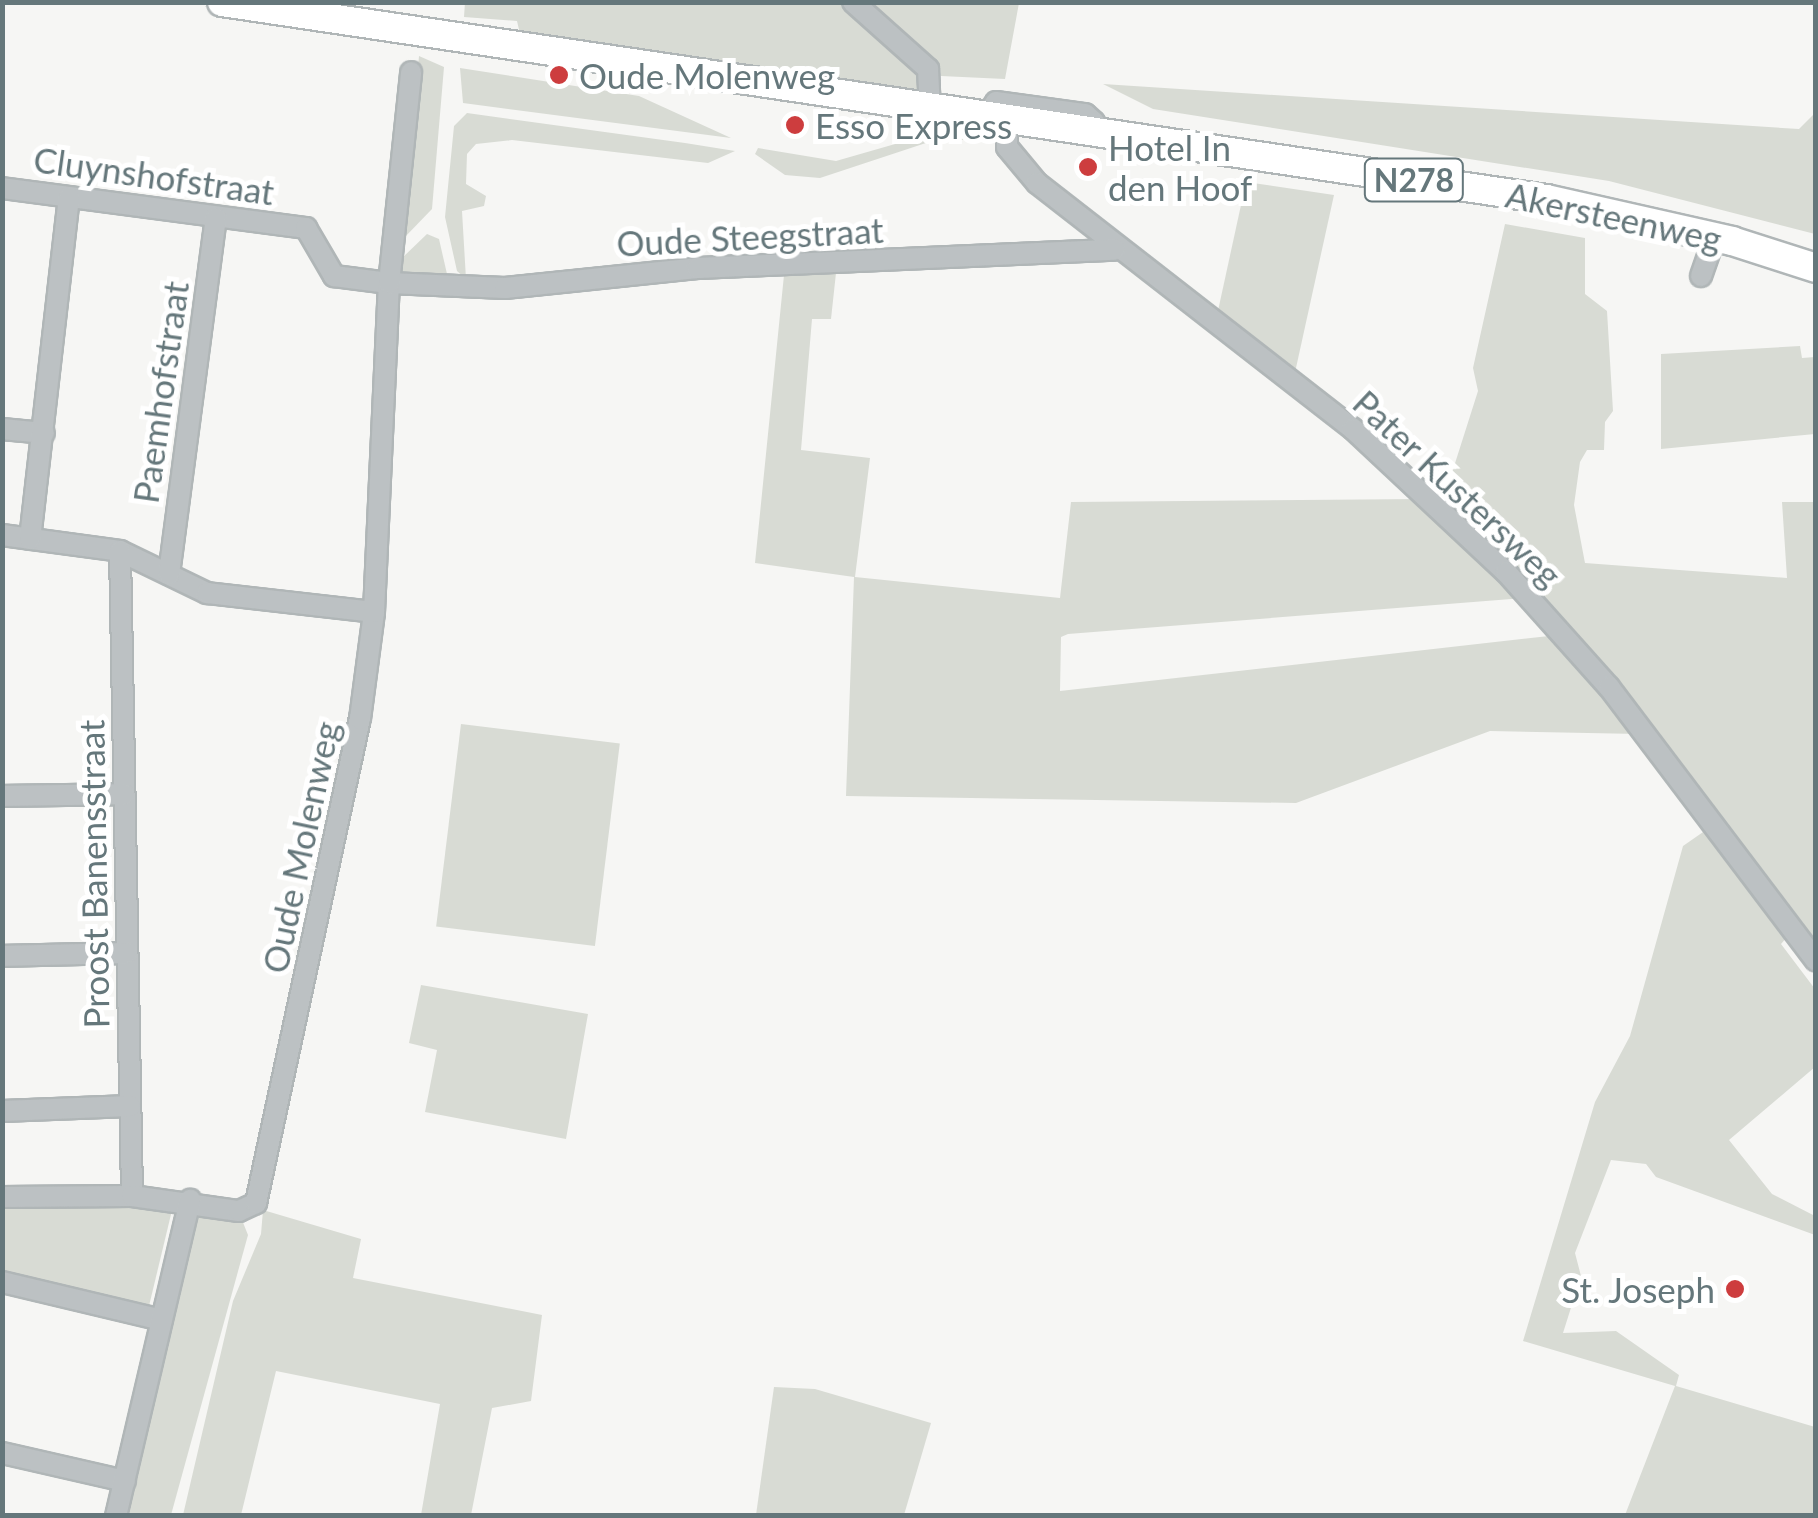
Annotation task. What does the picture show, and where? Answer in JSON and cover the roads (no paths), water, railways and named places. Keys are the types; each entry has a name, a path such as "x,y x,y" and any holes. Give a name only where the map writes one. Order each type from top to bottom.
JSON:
{"main road":[{"name":"Akersteenweg","path":"222,2 928,96 996,120 1546,199 1715,236 1816,268"}],"street":[{"path":"853,2 928,96"},
{"name":"Oude Molenweg","path":"190,1200 250,1209 258,1195 360,719 374,612 389,283 411,72"},
{"name":"Pater Kustersweg","path":"996,120 1005,142 1031,176 1115,250 1353,430 1506,572 1609,687 1816,961"},
{"name":"Cluynshofstraat","path":"2,188 306,228 334,276 389,283"},
{"path":"69,197 44,434 11,538 120,551 206,593 374,612"},
{"name":"Paemhofstraat","path":"169,574 216,218"},
{"path":"1701,276 1715,236"},
{"name":"Oude Steegstraat","path":"389,283 505,288 696,268 1115,250"},
{"path":"2,428 44,434"},
{"name":"Proost Banensstraat","path":"120,551 132,1196"},
{"path":"2,796 124,794"},
{"path":"2,956 127,952"},
{"path":"2,1111 130,1106"},
{"path":"2,1198 132,1196 190,1200 116,1516"},
{"path":"2,1282 162,1320"},
{"path":"2,1454 124,1481"}],"place":[{"name":"Oude Molenweg","path":"559,75"},
{"name":"Esso Express","path":"795,125"},
{"name":"Hotel In den Hoof","path":"1088,167"},
{"name":"St. Joseph","path":"1735,1289"}]}
